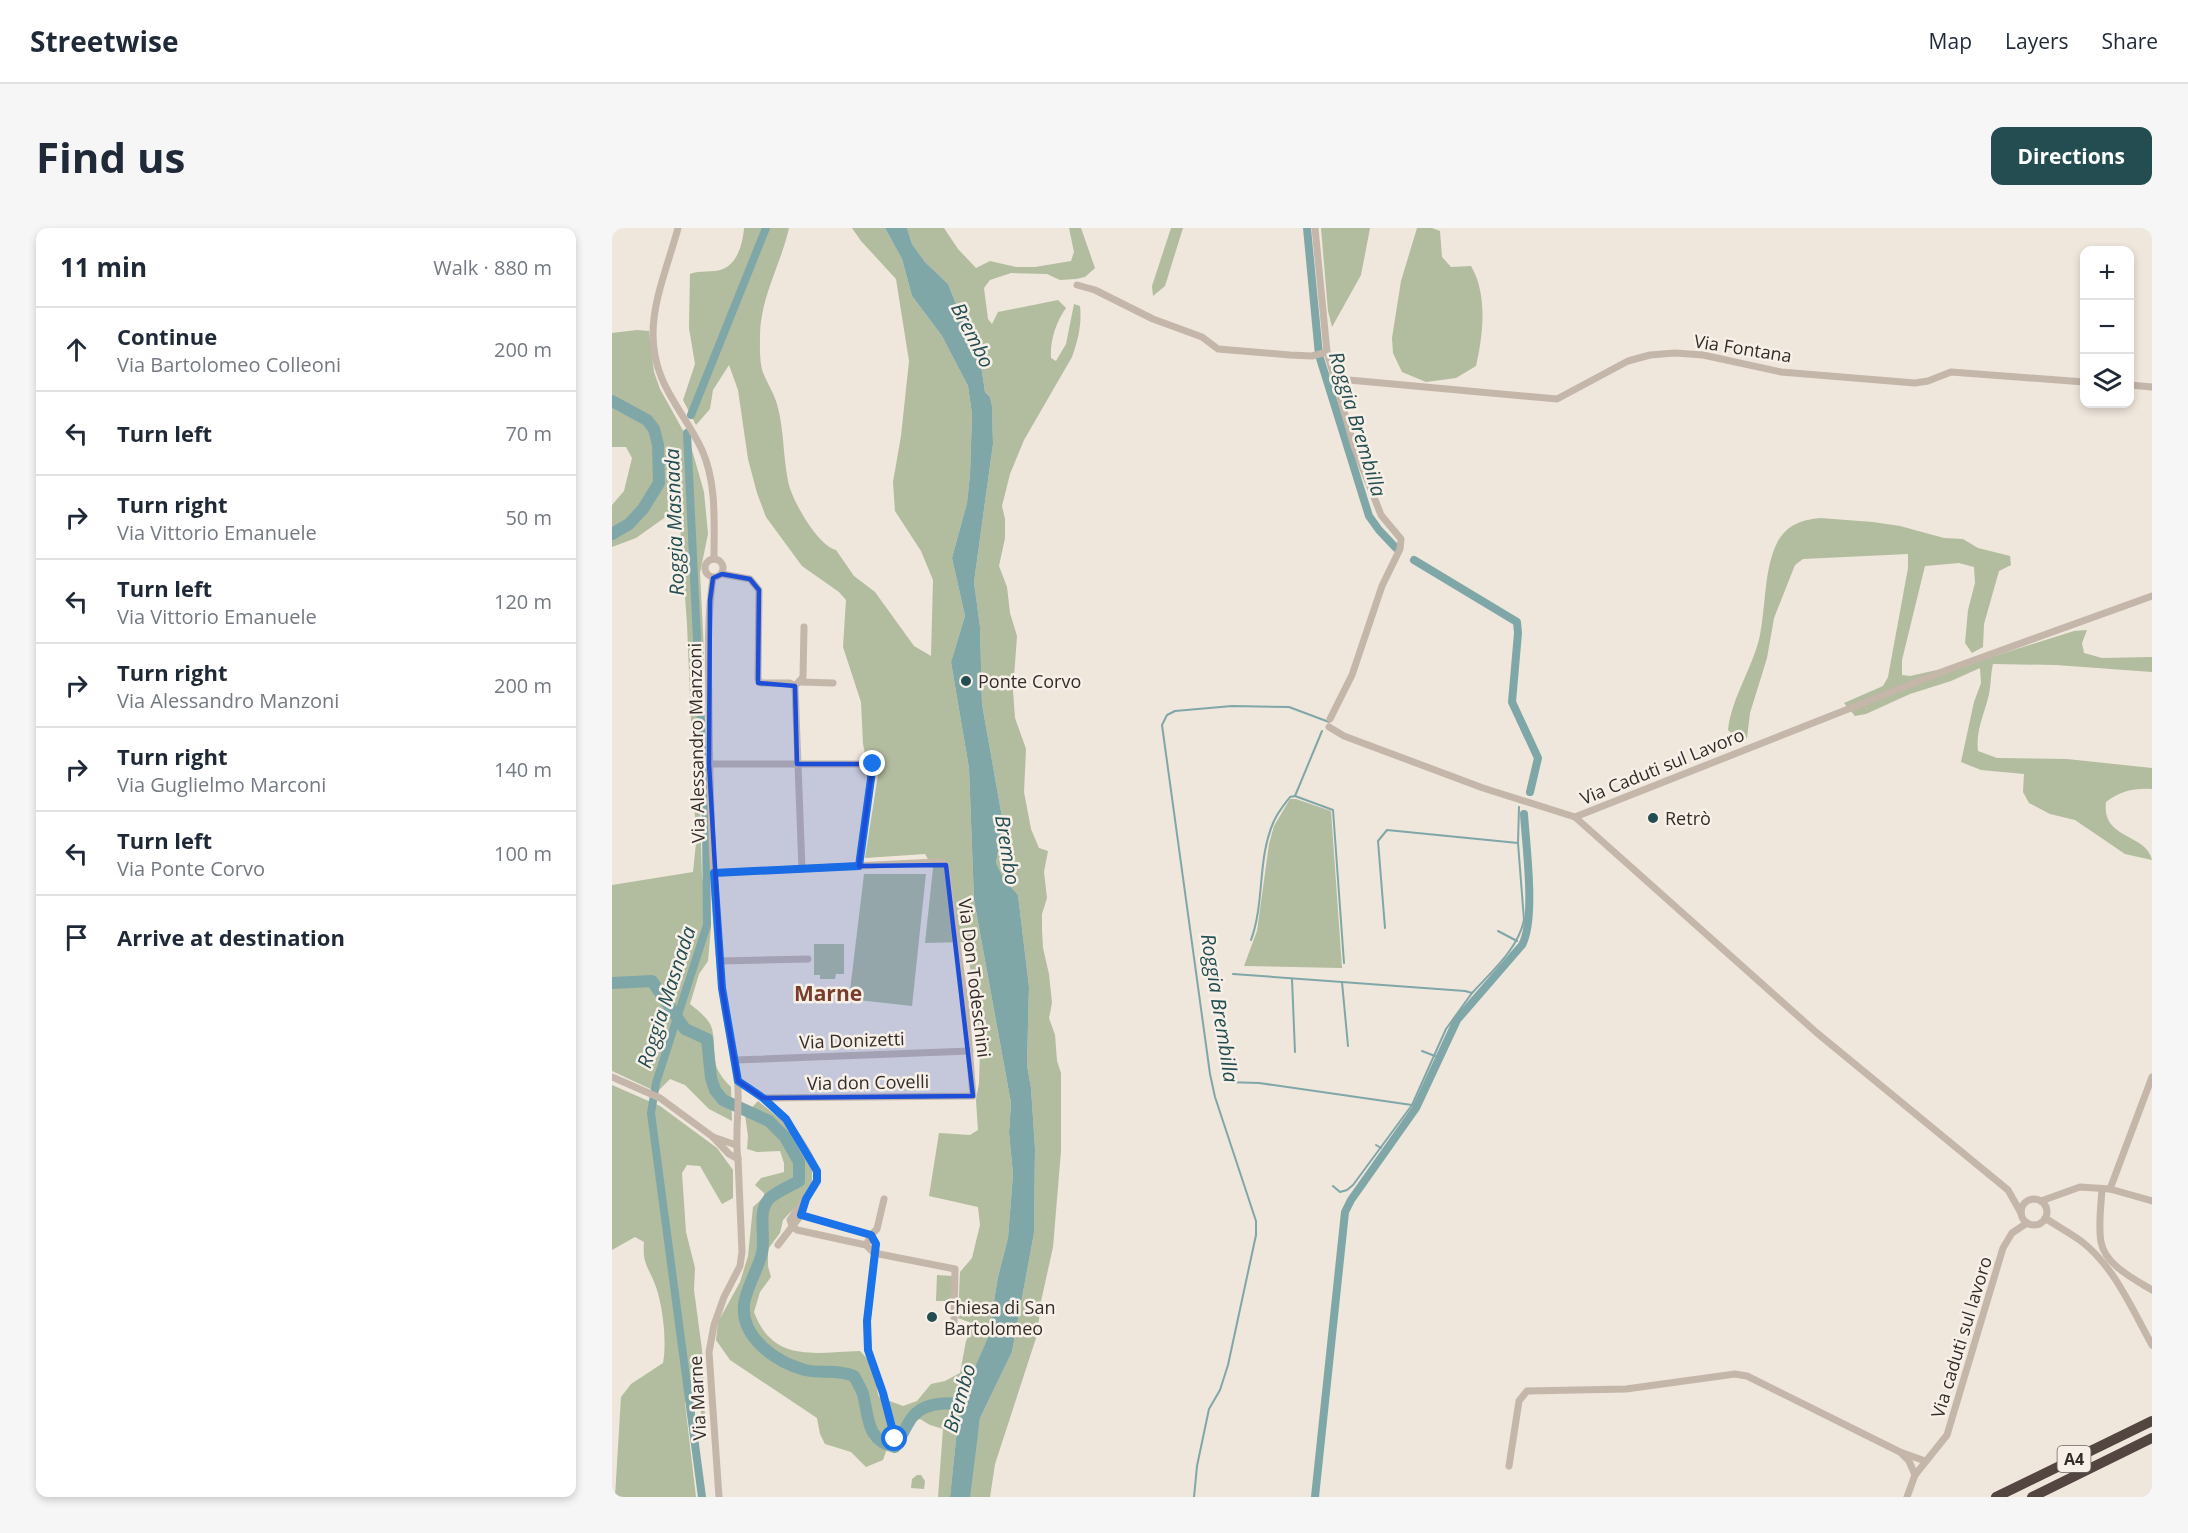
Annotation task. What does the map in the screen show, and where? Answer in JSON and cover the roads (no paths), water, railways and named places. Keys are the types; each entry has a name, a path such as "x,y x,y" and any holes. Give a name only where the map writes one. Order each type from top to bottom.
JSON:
{"highway":[{"name":"A4","path":"1996,1497 2152,1421"},
{"name":"A4","path":"2032,1497 2152,1438"}],"street":[{"path":"678,228 655,309 653,335 658,368 667,391 702,450 710,477 714,507 714,559"},
{"path":"1315,228 1326,353 1335,376 1354,446 1381,515 1401,539 1400,549 1382,586 1352,675 1330,719"},
{"path":"1077,285 1095,290 1154,319 1202,337 1218,349 1312,356 1326,353"},
{"name":"Via Fontana","path":"1335,376 1349,380 1557,399 1628,361 1650,355 1675,353 1703,355 1781,372 1915,383 1928,381 1951,372 2080,382"},
{"path":"2134,385 2152,387"},
{"path":"714,559 723,564 722,574"},
{"path":"714,559 710,560 705,568 709,576 713,578 722,574 750,579 759,590 758,679 761,683 833,683"},
{"name":"Via Alessandro Manzoni","path":"713,578 708,634 709,764 722,988 738,1081 736,1144 738,1159"},
{"name":"Via Caduti sul Lavoro","path":"2027,1223 2008,1190 1817,1033 1575,817 1947,670 2152,596"},
{"path":"802,869 797,764 798,684 803,669 804,627"},
{"path":"1329,727 1344,736 1483,788 1575,817"},
{"path":"709,764 873,764 859,866 714,873"},
{"name":"Via Don Todeschini","path":"859,866 936,862 946,865 970,1051 973,1096"},
{"path":"721,961 808,959"},
{"name":"Via Donizetti","path":"735,1060 970,1051"},
{"path":"612,1077 660,1098 713,1137 729,1154 738,1159"},
{"path":"2110,1189 2152,1077"},
{"path":"738,1081 763,1098 786,1119 817,1171 817,1181 806,1199 801,1215 778,1245"},
{"name":"Via don Covelli","path":"763,1098 973,1096"},
{"path":"713,1137 736,1144"},
{"name":"Via Marne","path":"719,1497 709,1352 710,1337 717,1316 740,1266 742,1252 738,1159"},
{"path":"2021,1213 2023,1205 2029,1200 2041,1201 2080,1187 2110,1189 2152,1201"},
{"path":"2102,1189 2101,1244 2120,1270 2152,1290"},
{"path":"806,1199 797,1207 790,1220 792,1226 797,1230 866,1245 874,1253 955,1269 954,1323"},
{"path":"866,1245 877,1229 884,1199"},
{"path":"2027,1223 2035,1225 2045,1218 2046,1207 2041,1201"},
{"path":"801,1215 871,1235 876,1244 867,1321 868,1350 883,1393 895,1439"},
{"path":"2045,1218 2082,1242 2114,1277 2152,1344"},
{"name":"Via caduti sul lavoro","path":"1907,1497 1915,1475 1947,1435 2003,1248 2012,1233 2027,1223"},
{"path":"1509,1466 1519,1401 1527,1390 1626,1389 1736,1374 1754,1379 1900,1452 1925,1461"},
{"path":"1900,1452 1909,1461 1915,1475"}],"water":[{"path":"885,228 907,228 912,244 925,262 948,284 981,366 985,392 990,397 992,406 993,444 974,582 980,627 982,704 1003,823 996,863 1004,879 1018,895 1029,987 1027,1065 1035,1148 1034,1233 1012,1352 980,1418 970,1497 950,1497 960,1401 988,1337 998,1277 1008,1238 1013,1174 1009,1133 1011,1103 974,900 969,768 951,662 965,616 952,558 967,503 972,414 968,386 942,336 912,296 902,259"}],"waterway":[{"name":"Roggia Masnada","path":"691,415 766,228"},
{"name":"Roggia Brembilla","path":"1307,228 1319,355 1369,516 1396,548"},
{"path":"612,401 647,420 654,429 658,445 659,483 643,509 629,524 612,534"},
{"name":"Roggia Masnada","path":"687,433 706,824 707,925 656,1083 651,1113 702,1497"},
{"name":"Roggia Brembilla","path":"1414,560 1517,622 1512,702 1538,758 1530,792"},
{"name":"Roggia Brembilla","path":"1194,1497 1197,1466 1209,1409 1220,1390 1228,1365 1256,1235 1256,1221 1215,1097 1210,1074 1162,725 1167,715 1175,711 1232,706 1289,707 1329,722"},
{"path":"1322,731 1295,796 1333,810 1344,963"},
{"path":"1251,940 1258,911 1265,850 1269,835 1279,812 1290,797 1295,796"},
{"path":"1472,993 1510,950 1521,931 1524,920 1518,843 1519,807"},
{"name":"Roggia Brembilla","path":"1315,1497 1345,1212 1351,1200 1416,1108 1457,1020 1522,945 1526,933 1529,901 1524,814"},
{"path":"1385,928 1378,841 1387,830 1518,843"},
{"path":"1498,931 1517,941"},
{"path":"1233,974 1472,993 1446,1029 1412,1105 1353,1185 1340,1192 1333,1186"},
{"path":"1292,979 1295,1052"},
{"name":"Brembo","path":"612,983 652,981 685,1029 707,1039 711,1078 715,1090 723,1100 769,1121 785,1137 799,1162 799,1181 771,1197 764,1208 762,1253 744,1305 748,1328 754,1338 772,1355 794,1366 805,1370 854,1376 863,1394 870,1427 874,1434 886,1444 895,1447 910,1420 921,1409 944,1403 976,1404"},
{"path":"1342,982 1348,1046"},
{"path":"1422,1051 1435,1056"},
{"path":"1225,1082 1259,1083 1412,1105"},
{"path":"1376,1145 1381,1148"}],"place":[{"name":"Ponte Corvo","path":"966,681"},
{"name":"Retrò","path":"1653,818"},
{"name":"Chiesa di San Bartolomeo","path":"932,1317"}],"district":[{"name":"Marne","path":"828,993"}]}
